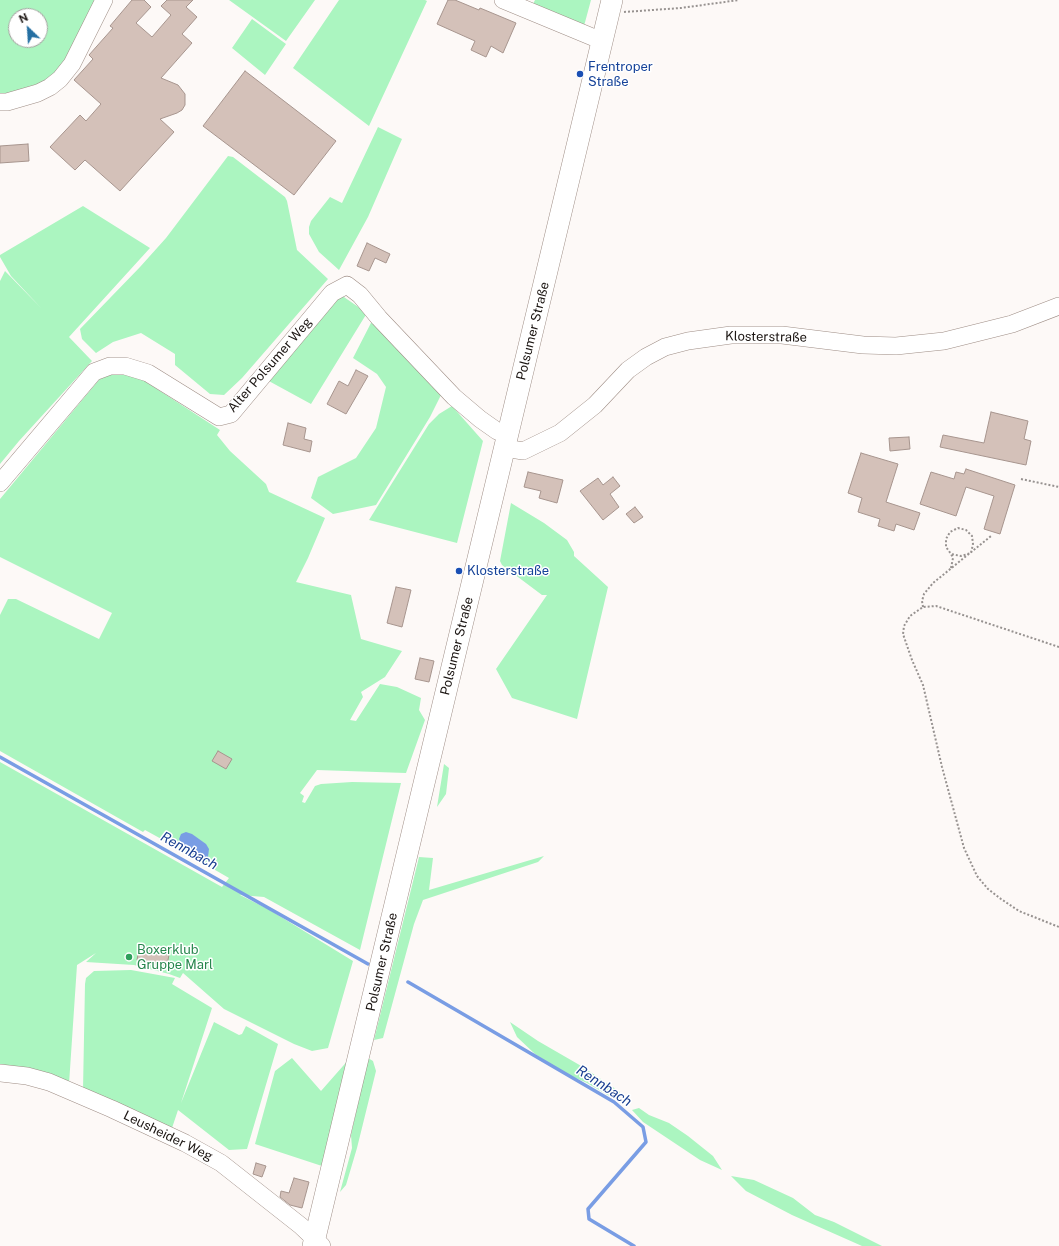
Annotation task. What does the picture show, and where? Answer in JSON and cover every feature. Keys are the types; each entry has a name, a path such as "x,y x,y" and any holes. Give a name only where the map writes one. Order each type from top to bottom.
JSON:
{"main road":[{"name":"Polsumer Straße","path":"317,1244 611,6"}],"street":[{"path":"0,102 7,102 38,93 50,88 60,79 72,64 104,0"},
{"path":"503,0 602,41"},
{"name":"Alter Polsumer Weg","path":"0,483 94,372 110,366 125,366 148,373 219,417 231,414 332,293 347,285 360,295 454,397 497,431 507,441"},
{"name":"Klosterstraße","path":"507,441 523,451 560,433 595,405 628,370 646,357 665,347 688,341 731,335 782,336 863,345 903,345 944,341 1012,324 1059,306"},
{"name":"Leusheider Weg","path":"0,1073 27,1076 49,1082 185,1143 221,1163 301,1226 317,1244"}],"path":[{"path":"611,6 681,8 738,0"},
{"path":"1021,480 1059,487"},
{"path":"951,568 953,558 946,547 946,539 950,532 958,528 966,530 972,536 973,544 971,553"},
{"path":"923,607 922,601 924,594 933,583 991,536"},
{"path":"951,554 961,556 971,553"},
{"path":"1059,647 936,606 923,607 910,616 904,626 903,634 912,660 923,684 942,767 964,848 977,876 1000,900 1019,911 1059,927"}],"green space":[{"path":"0,0 100,0 68,64 36,91 0,98"},
{"path":"229,0 315,0 286,41"},
{"path":"339,0 427,1 369,126 293,68"},
{"path":"535,0 591,0 584,26 533,4"},
{"path":"252,19 286,44 265,75 232,48"},
{"path":"378,127 402,139 368,217 339,270 319,252 309,234 309,227 311,221 330,197 342,203"},
{"path":"228,156 233,157 285,197 297,250 328,279 242,378 224,395 210,394 175,365 175,354 141,333 113,342 96,353 82,339 80,329 166,238"},
{"path":"83,206 150,248 69,337 92,361 0,464 0,281 5,271 42,309 11,276 0,255"},
{"path":"341,295 367,313 311,404 267,380"},
{"path":"373,319 442,393 430,417 376,505 333,514 311,498 318,477 356,458 376,428 386,387 377,374 353,358"},
{"path":"111,373 137,376 220,430 217,435 230,451 266,484 269,492 325,518 296,582 351,595 361,639 402,651 385,677 361,692 363,697 350,720 356,721 380,684 397,687 421,698 419,710 425,720 406,773 317,770 300,793 304,796 302,802 305,803 315,786 321,784 352,782 401,783 360,950 264,897 240,895 268,909 353,961 328,1048 312,1051 294,1044 224,1009 183,973 180,978 134,965 86,962 96,953 77,965 69,1084 33,1070 0,1064 0,762 222,887 229,878 145,830 143,832 0,751 0,615 8,599 16,599 99,639 112,613 0,557 0,499 103,375"},
{"path":"452,406 483,441 457,543 369,520 429,424 439,414"},
{"path":"511,503 544,523 567,540 574,552 574,556 608,587 577,719 512,698 496,669 547,595 542,595 502,565 500,561"},
{"path":"444,764 449,768 446,794 437,807"},
{"path":"544,856 538,862 423,900 414,924 383,1038 374,1040 419,857 433,858 429,890"},
{"path":"131,970 175,978 172,984 212,1008 181,1103 214,1022 239,1035 242,1034 246,1026 278,1044 247,1149 229,1150 178,1110 172,1128 83,1090 86,978 94,971"},
{"path":"510,1022 538,1041 583,1067 620,1092 620,1100 611,1097 587,1083 562,1072 535,1054 517,1037"},
{"path":"292,1058 321,1091 350,1058 325,1167 255,1144 275,1071"},
{"path":"368,1058 373,1061 376,1071 357,1148 346,1185 340,1192 352,1148 351,1135"},
{"path":"639,1108 649,1115 669,1123 688,1136 713,1156 722,1170 700,1160 643,1122 632,1110"},
{"path":"731,1176 754,1180 793,1198 815,1215 834,1222 882,1246 862,1246 792,1215 746,1191"}],"water":[{"path":"186,832 192,834 206,844 209,849 208,857 197,857 182,846 179,839 181,834"}],"building":[{"path":"132,0 144,0 151,7 136,23 152,37 171,15 161,6 167,0 193,0 186,7 197,17 182,34 192,43 161,78 178,85 185,94 185,105 182,110 160,119 174,132 120,191 85,160 75,170 50,147 80,115 86,121 101,104 74,80 93,59 89,55 113,28 110,26"},
{"path":"448,0 455,0 479,10 480,8 516,23 503,53 491,46 486,57 471,50 475,41 437,24"},
{"path":"245,71 336,141 294,195 203,126"},
{"path":"28,144 29,161 0,163 0,146"},
{"path":"367,243 390,254 386,263 375,258 369,271 357,266"},
{"path":"356,370 368,376 346,414 327,404 339,381 348,386"},
{"path":"991,412 1028,421 1024,439 1031,441 1026,465 940,447 943,435 984,443"},
{"path":"288,423 306,428 304,439 312,441 310,452 283,445"},
{"path":"909,437 910,449 890,451 889,438"},
{"path":"861,453 898,464 886,502 920,513 914,530 896,524 894,531 878,526 880,519 858,512 862,498 848,493"},
{"path":"966,469 1015,485 1000,534 984,529 994,496 966,487 956,516 920,504 931,472 954,479 956,472 964,474"},
{"path":"528,472 563,480 557,503 539,498 541,491 524,487"},
{"path":"613,477 620,486 610,494 619,507 603,520 580,491 598,478 603,485"},
{"path":"635,507 643,517 634,523 626,514"},
{"path":"396,587 411,590 402,627 387,623"},
{"path":"420,658 434,661 429,682 415,679"},
{"path":"218,751 232,759 226,769 212,761"},
{"path":"139,949 169,955 167,965 137,960"},
{"path":"256,1163 266,1166 262,1177 253,1174"},
{"path":"294,1178 309,1182 302,1208 290,1205 280,1197 281,1191 289,1193"}],"waterway":[{"name":"Rennbach","path":"0,757 368,964"},
{"name":"Rennbach","path":"408,982 614,1102 643,1127 646,1142 588,1209 589,1219 634,1246"}],"place":[{"name":"Frentroper Straße","path":"580,74"},
{"name":"Klosterstraße","path":"459,571"},
{"name":"Boxerklub Gruppe Marl","path":"129,957"}]}
